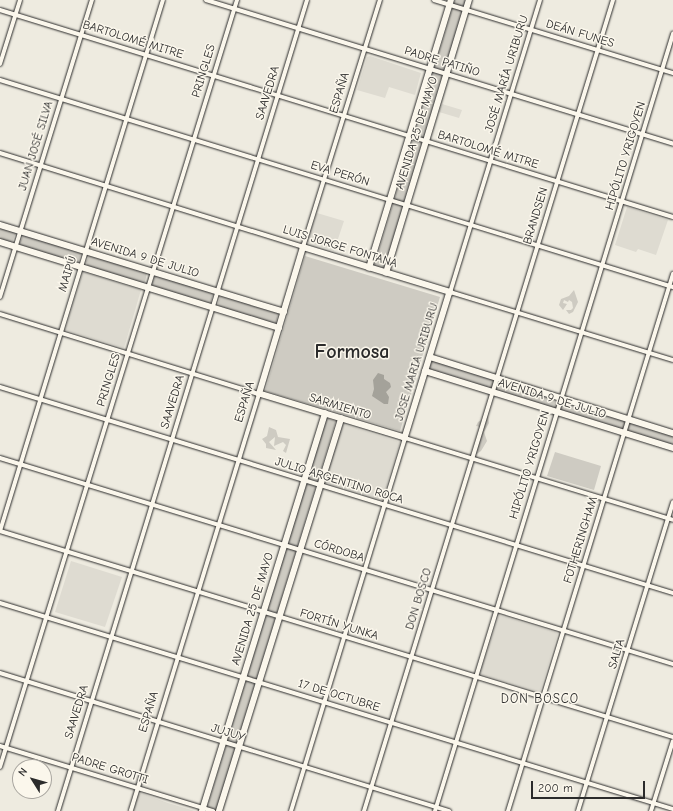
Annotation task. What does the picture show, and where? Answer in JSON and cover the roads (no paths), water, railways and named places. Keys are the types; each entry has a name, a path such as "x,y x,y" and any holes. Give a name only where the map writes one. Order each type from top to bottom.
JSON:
{"main road":[{"name":"AVENIDA 25 DE MAYO","path":"386,273 469,0"},
{"name":"AVENIDA 25 DE MAYO","path":"369,268 451,2"},
{"name":"AVENIDA 9 DE JULIO","path":"0,225 284,312"},
{"path":"0,242 279,328"},
{"name":"LUIS JORGE FONTANA","path":"303,247 450,292"},
{"name":"ESPAÑA","path":"259,394 303,247"},
{"name":"JOSE MARIA URIBURU","path":"405,438 450,292"},
{"name":"AVENIDA 9 DE JULIO","path":"430,357 673,433"},
{"name":"AVENIDA 9 DE JULIO","path":"425,372 673,448"},
{"name":"SARMIENTO","path":"259,394 405,438"},
{"name":"AVENIDA 25 DE MAYO","path":"202,809 325,414"},
{"path":"219,811 341,418"}],"street":[{"path":"0,64 20,0"},
{"name":"JUAN JOSÉ SILVA","path":"0,297 92,0"},
{"name":"MAIPÚ","path":"0,531 163,0"},
{"name":"PADRE PATIÑO","path":"206,0 673,144"},
{"name":"PRINGLES","path":"0,766 237,0"},
{"name":"SAAVEDRA","path":"58,811 307,0"},
{"name":"ESPAÑA","path":"303,247 380,0"},
{"name":"DEÁN FUNES","path":"434,0 451,2 466,10 673,73"},
{"name":"JOSÉ MARÍA URIBURU","path":"450,292 540,0"},
{"name":"BRANDSEN","path":"493,392 613,0"},
{"name":"BARTOLOMÉ MITRE","path":"0,10 673,217"},
{"name":"HIPÓLITO YRIGOYEN","path":"435,809 673,34"},
{"name":"EVA PERÓN","path":"0,80 671,287"},
{"name":"LUIS JORGE FONTANA","path":"0,153 303,247"},
{"name":"FOTHERINGHAM","path":"508,811 648,353 671,287 673,274"},
{"name":"LUIS JORGE FONTANA","path":"450,292 673,360"},
{"name":"SARMIENTO","path":"0,314 259,394"},
{"name":"JULIO ARGENTINO ROCA","path":"0,387 673,593"},
{"name":"DON BOSCO","path":"364,811 493,392"},
{"name":"ESPAÑA","path":"131,811 259,394"},
{"path":"290,811 405,438"},
{"name":"SARMIENTO","path":"405,438 673,520"},
{"name":"CÓRDOBA","path":"0,458 673,664"},
{"name":"SALTA","path":"578,811 673,502"},
{"name":"FORTÍN YUNKA","path":"0,531 673,737"},
{"name":"17 DE OCTUBRE","path":"0,603 673,808"},
{"name":"JUJUY","path":"0,673 304,766 435,809 450,811"},
{"path":"651,811 673,741"},
{"name":"PADRE GROTTI","path":"0,746 202,809 213,811"}],"district":[{"name":"Formosa","path":"352,351"},
{"name":"DON BOSCO","path":"540,699"}]}
